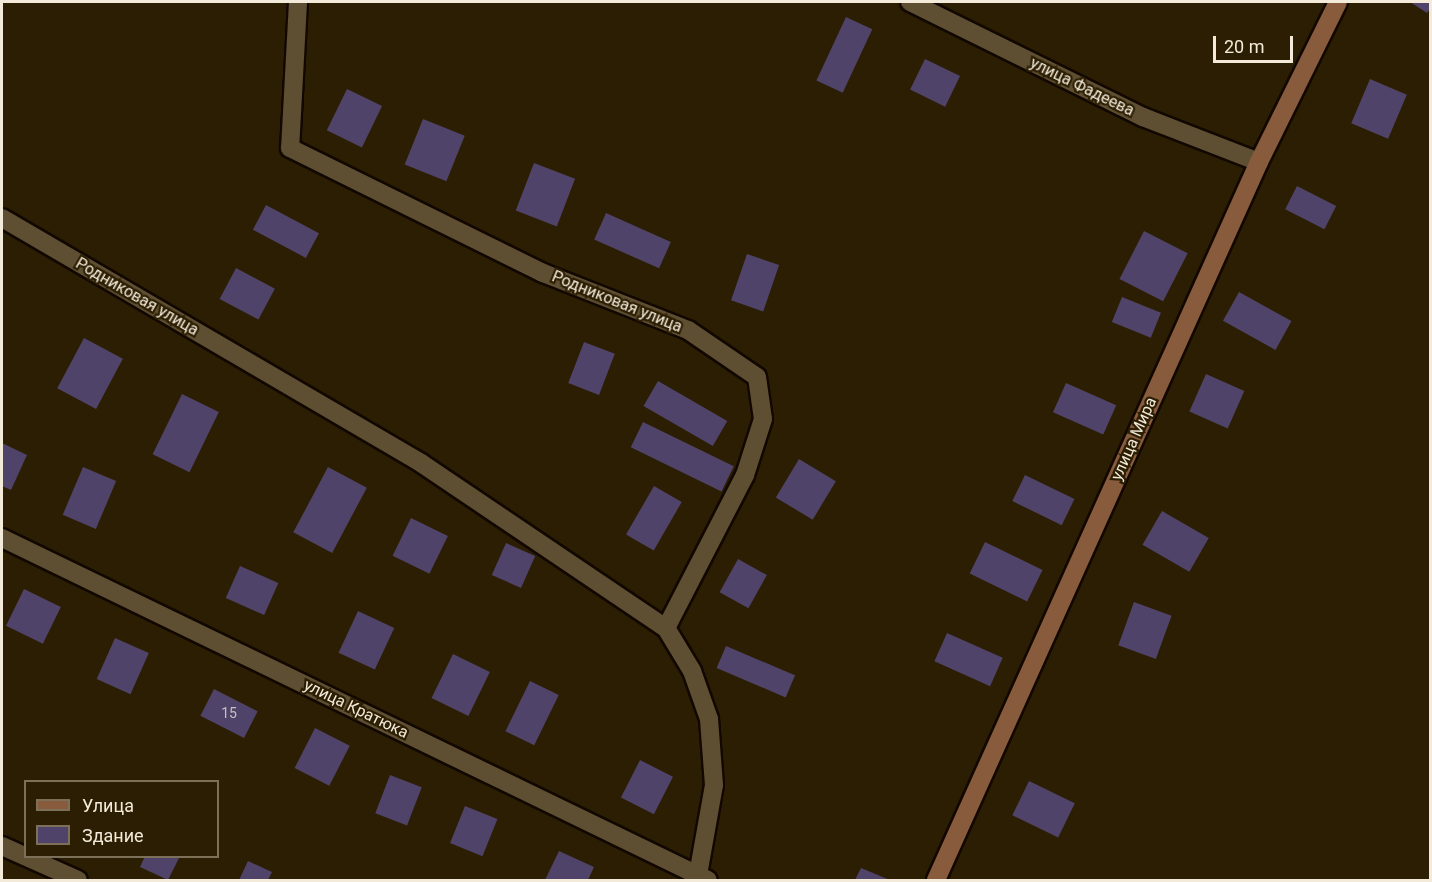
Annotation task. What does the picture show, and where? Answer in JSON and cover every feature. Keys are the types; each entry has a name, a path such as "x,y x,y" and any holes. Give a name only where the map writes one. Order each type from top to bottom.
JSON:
{"street":[{"name":"Родниковая улица","path":"298,2 290,148 543,273 688,330 758,377 763,419 745,475 666,628"},
{"name":"улица Фадеева","path":"910,2 1143,117 1258,162"},
{"name":"улица Мира","path":"936,880 1258,162 1338,2"},
{"name":"Родниковая улица","path":"2,218 421,463 666,628 692,671 710,719 714,786 704,878"},
{"name":"улица Кратюка","path":"2,538 704,878"},
{"path":"2,846 24,856"},
{"path":"29,858 78,880"}],"building":[{"path":"1410,2 1430,2 1430,9 1427,13"},
{"path":"846,17 872,29 843,93 816,80"},
{"path":"925,59 960,76 945,107 910,90"},
{"path":"1370,79 1407,95 1388,139 1351,123"},
{"path":"347,89 382,106 362,147 327,130"},
{"path":"423,119 465,136 446,181 405,164"},
{"path":"534,163 575,179 557,226 516,211"},
{"path":"1297,186 1336,206 1324,229 1285,209"},
{"path":"266,205 319,233 306,258 253,230"},
{"path":"606,213 671,242 659,268 594,239"},
{"path":"1144,231 1188,253 1163,301 1119,279"},
{"path":"747,254 779,265 763,311 731,300"},
{"path":"236,268 275,289 258,320 220,299"},
{"path":"1239,292 1291,321 1275,350 1223,321"},
{"path":"1122,297 1161,313 1151,338 1112,322"},
{"path":"84,338 123,359 96,409 57,388"},
{"path":"584,342 615,354 599,395 568,383"},
{"path":"1206,374 1244,391 1228,429 1189,411"},
{"path":"658,381 727,421 713,446 644,406"},
{"path":"1066,383 1116,405 1103,435 1053,412"},
{"path":"182,394 219,412 189,472 153,454"},
{"path":"643,422 734,466 722,491 631,447"},
{"path":"2,443 27,455 11,490 2,486"},
{"path":"799,459 836,481 813,520 776,498"},
{"path":"83,467 116,481 96,529 63,515"},
{"path":"328,467 367,488 332,553 293,532"},
{"path":"1025,475 1074,499 1062,525 1012,501"},
{"path":"654,486 682,502 654,550 626,534"},
{"path":"1162,511 1209,538 1189,572 1142,545"},
{"path":"411,518 448,536 429,574 393,556"},
{"path":"985,542 1043,570 1027,602 970,573"},
{"path":"506,543 535,556 521,588 492,575"},
{"path":"738,559 767,575 748,608 720,592"},
{"path":"240,566 278,583 264,615 226,598"},
{"path":"24,589 61,607 43,644 6,626"},
{"path":"1134,602 1172,616 1156,659 1118,645"},
{"path":"358,611 394,628 375,670 339,653"},
{"path":"947,633 1003,658 990,686 934,661"},
{"path":"115,638 149,653 130,694 97,679"},
{"path":"726,646 795,675 786,697 717,668"},
{"path":"453,654 490,672 468,716 432,698"},
{"path":"530,681 559,695 534,745 505,731"},
{"path":"214,689 258,711 244,738 200,716"},
{"path":"315,728 350,746 329,786 295,768"},
{"path":"640,760 673,777 654,814 621,797"},
{"path":"390,775 422,787 407,825 375,813"},
{"path":"1029,781 1075,803 1058,838 1012,815"},
{"path":"465,806 497,819 482,856 450,843"},
{"path":"559,851 594,867 588,880 545,880"},
{"path":"144,858 179,858 168,880 140,867"},
{"path":"248,861 272,872 268,880 239,880"},
{"path":"861,868 890,880 855,880"}]}
